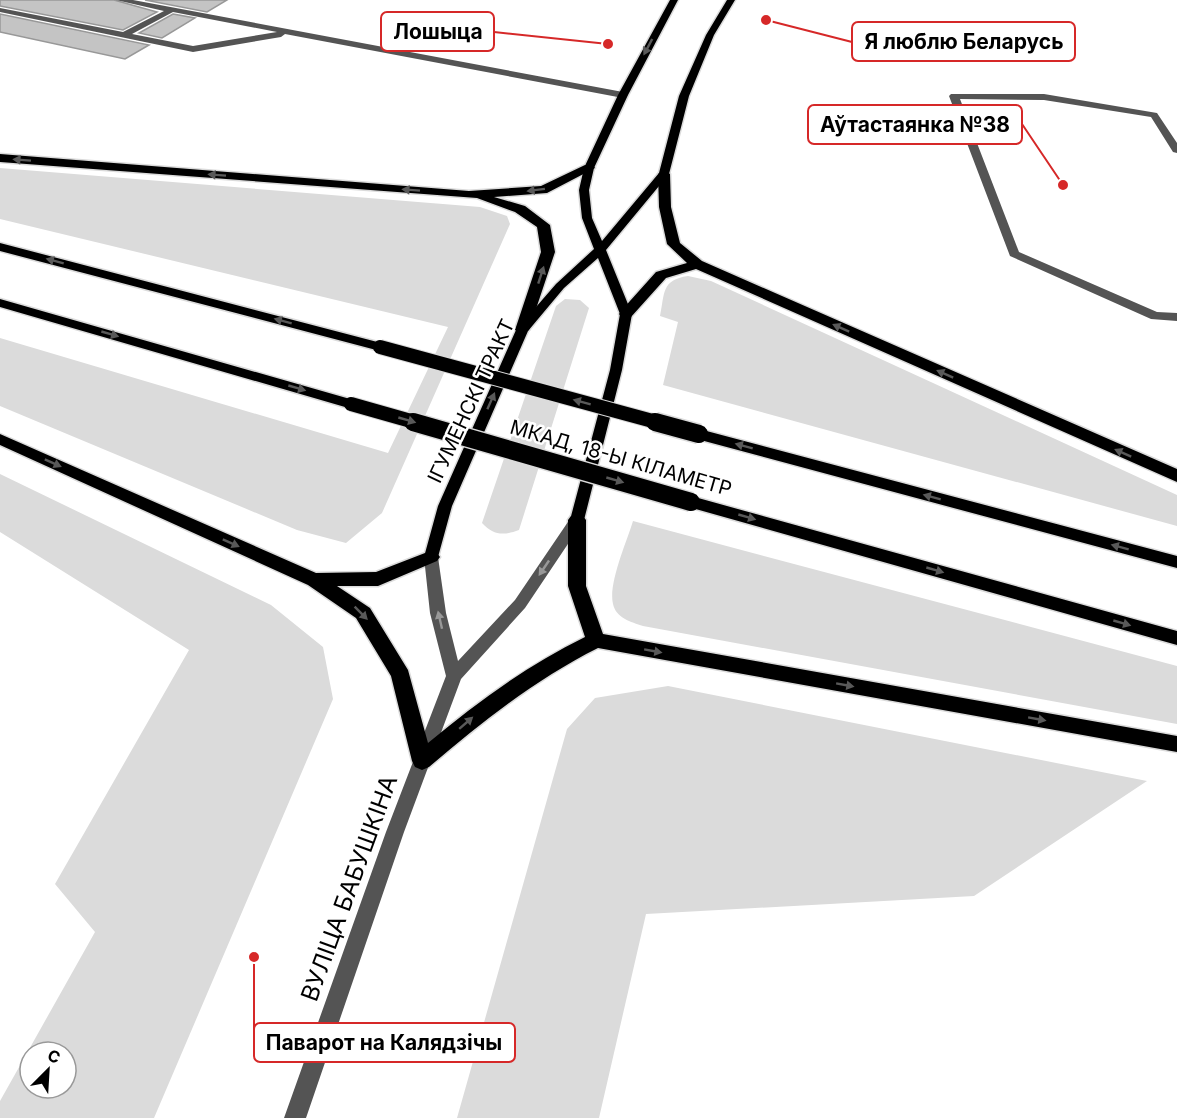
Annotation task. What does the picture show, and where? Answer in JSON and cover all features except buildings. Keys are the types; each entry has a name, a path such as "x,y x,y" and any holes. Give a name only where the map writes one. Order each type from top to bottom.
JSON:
{"highway":[{"path":"0,158 470,195 543,190 589,168"},
{"path":"664,174 664,207 674,244 697,264 1177,476"},
{"path":"470,195 520,209 543,225 548,252 522,330"},
{"path":"0,247 1177,562"},
{"path":"626,314 661,275 697,264"},
{"name":"МКАД, 18-Ы КІЛАМЕТР","path":"0,303 1177,639"},
{"path":"0,439 314,580 363,613 401,675 422,761 477,714 554,661 596,640 1177,744"},
{"path":"577,520 577,586 596,640"},
{"path":"314,580 378,579 430,557"}],"main road":[{"path":"577,520 616,370 626,314 587,218 584,190 589,168 623,95 674,0"},
{"name":"ІГУМЕНСКІ ТРАКТ","path":"430,557 445,506 522,330 560,286 599,251 664,174 684,96 710,35 731,0"}],"street":[{"path":"120,0 623,95"},
{"path":"0,10 193,49 290,33"},
{"path":"124,35 171,10"},
{"path":"1177,150 1154,115 1044,97 954,96 1014,254 1155,316 1177,317"},
{"name":"ВУЛІЦА БАБУШКІНА","path":"295,1118 454,676 520,604 577,520"},
{"path":"430,557 438,613 454,676"}],"shaded area":[{"path":"0,168 480,207 507,216 510,224 382,513 346,543 297,530 0,406 0,338 388,453 448,327 0,219"},
{"path":"688,276 711,281 1177,495 1177,526 663,385 678,322 660,316 664,294 673,281"},
{"path":"565,299 580,300 589,308 519,530 503,534 494,532 482,523 556,306"},
{"path":"0,474 271,605 323,647 333,699 154,1118 0,1118 0,1101 18,1069 18,1100 78,1100 78,1040 34,1040 95,932 55,884 189,650 0,532"},
{"path":"633,521 1177,666 1177,724 634,623 617,613 612,596 616,574"},
{"path":"668,686 1147,781 974,896 646,914 599,1118 457,1118 567,729 595,698"}],"place":[{"name":"Я люблю Беларусь","path":"766,20"},
{"name":"Лошыца","path":"608,44"},
{"name":"Аўтастаянка №38","path":"1063,185"},
{"name":"Паварот на Калядзічы","path":"254,957"}]}
